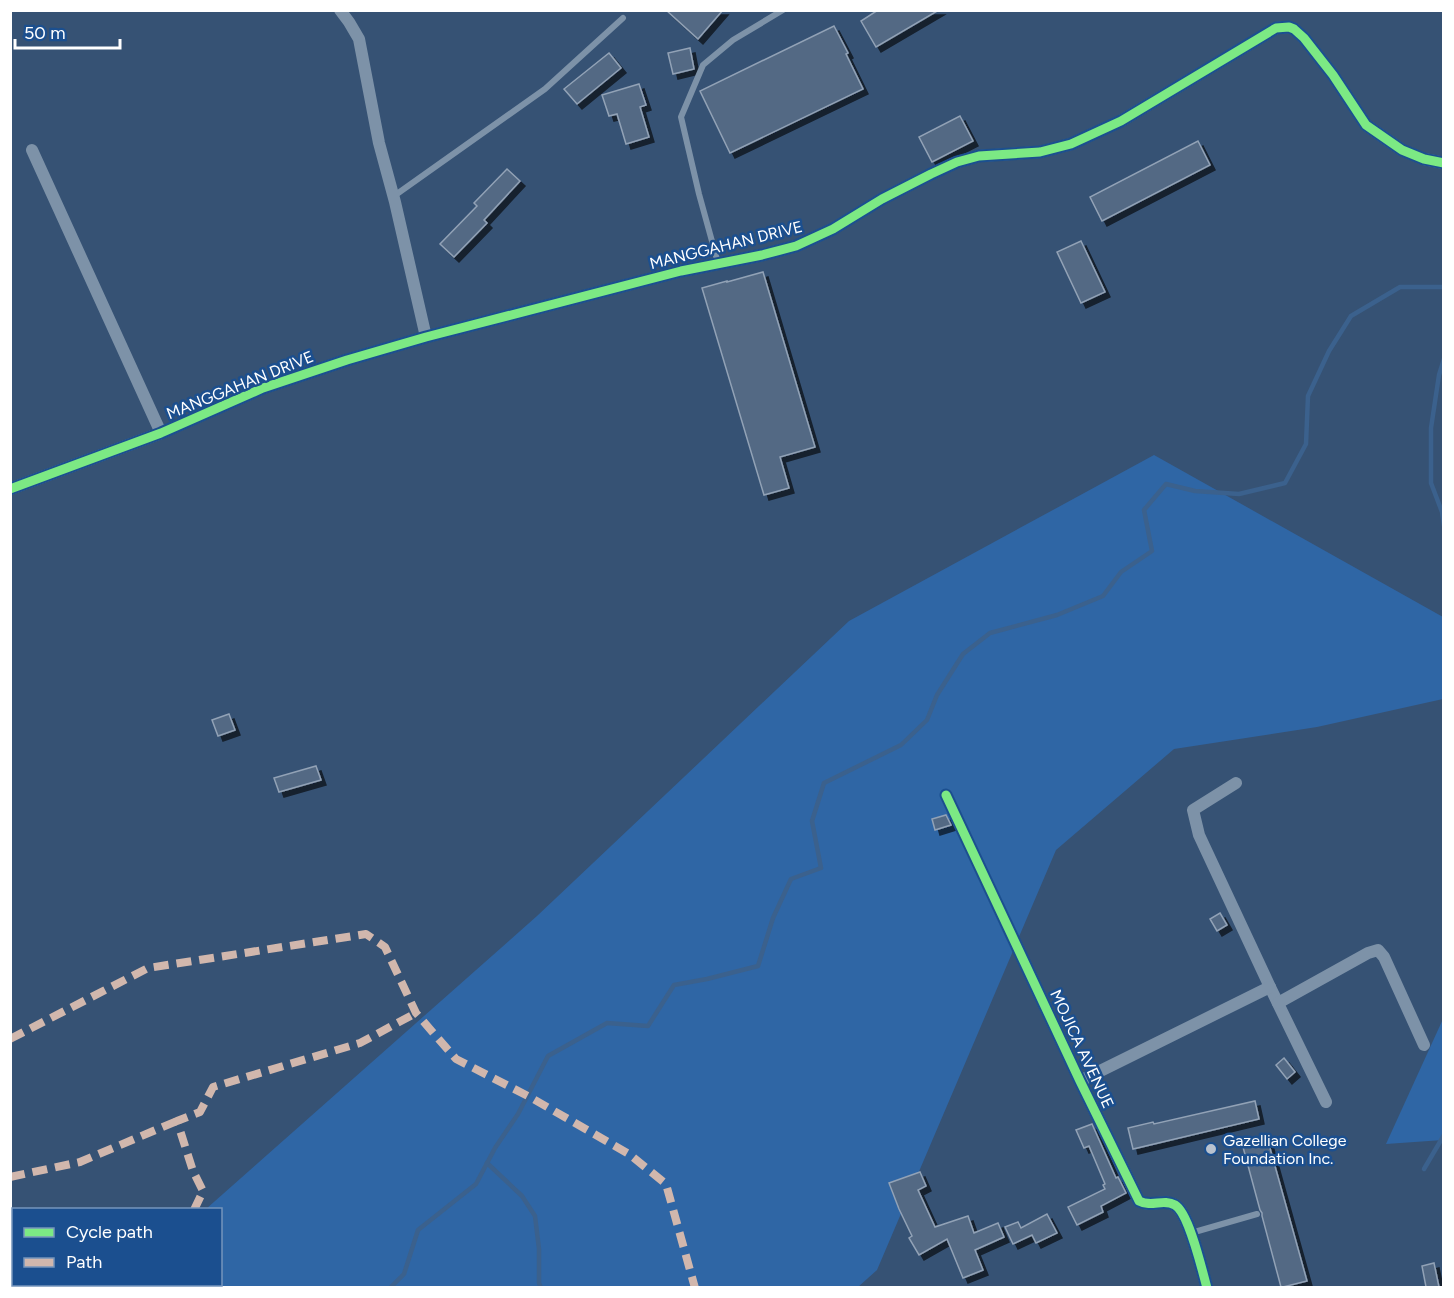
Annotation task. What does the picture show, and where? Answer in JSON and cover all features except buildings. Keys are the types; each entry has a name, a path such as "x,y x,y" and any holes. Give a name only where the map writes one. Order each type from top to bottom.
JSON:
{"street":[{"path":"340,10 359,39 380,142 426,336"},
{"name":"MANGGAHAN DRIVE","path":"10,489 161,433 264,388 346,360 426,336 718,263 796,246 833,229 882,200 957,162 979,156 1040,152 1071,144 1121,121 1276,28 1294,29 1304,38 1333,75 1366,125 1402,150 1424,159 1443,163"},
{"path":"32,150 161,433"},
{"path":"1236,783 1193,810 1199,835 1326,1102"},
{"name":"MOJICA AVENUE","path":"946,795 1080,1081 1139,1200 1148,1204 1163,1202 1174,1204 1181,1210 1191,1233 1207,1287"},
{"path":"1278,1003 1368,953 1378,950 1384,957 1424,1045"},
{"path":"1080,1081 1270,987"}],"lane":[{"path":"718,263 681,117 703,65 733,40 783,10"},
{"path":"394,196 545,89 623,18"},
{"path":"1191,1233 1257,1214"}],"shaded area":[{"path":"1154,455 1443,617 1443,699 1317,727 1174,749 1056,850 877,1270 858,1287 119,1288 120,1286 222,1286 222,1208 207,1208 537,916 849,621"},
{"path":"1443,1019 1443,1140 1386,1144"}],"waterway":[{"path":"390,1288 404,1274 418,1230 476,1184 495,1148 518,1114 548,1056 607,1023 648,1026 674,985 758,966 773,918 791,879 821,868 812,821 824,783 901,745 927,720 937,695 963,654 990,633 1057,615 1103,596 1121,572 1152,551 1144,510 1166,484 1195,491 1239,494 1285,483 1306,444 1308,396 1329,351 1351,316 1400,287 1444,287"},
{"path":"1444,359 1439,375 1431,428 1431,483 1442,512 1444,526"},
{"path":"1424,1169 1444,1135"},
{"path":"487,1163 522,1196 535,1216 541,1288"}],"marked path":[{"path":"10,1039 148,968 366,934 385,947 416,1013 456,1059 528,1096 629,1154 666,1184 695,1288"},
{"path":"195,1208 203,1191 193,1171 177,1121 200,1112 213,1087 360,1043 416,1013"},
{"path":"10,1177 80,1162 177,1121"}],"cycle path":[{"path":"10,489 161,433 263,388 347,360 426,337 681,271 796,246 833,229 882,199 957,162 979,156 1040,152 1071,144 1121,121 1276,28 1289,27 1304,38 1333,75 1366,125 1402,150 1424,159 1444,163"},
{"path":"946,795 1139,1201 1148,1204 1171,1203 1180,1210 1194,1243 1207,1288"}],"place":[{"name":"Gazellian College Foundation Inc.","path":"1211,1149"}]}
